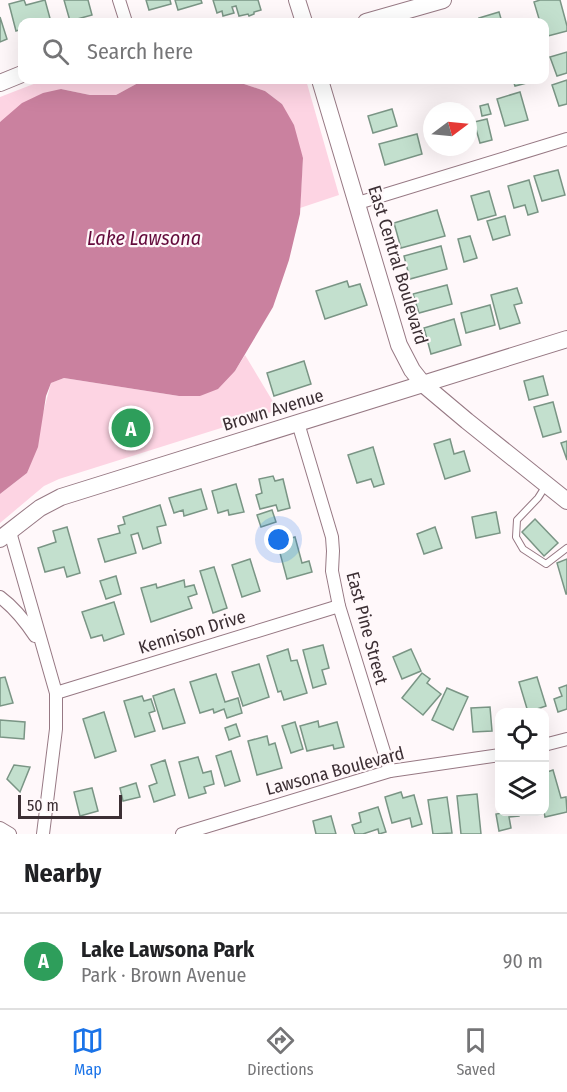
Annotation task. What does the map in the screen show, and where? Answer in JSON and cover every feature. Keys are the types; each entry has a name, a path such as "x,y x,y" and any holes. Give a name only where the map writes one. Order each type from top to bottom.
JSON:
{"street":[{"path":"119,0 125,18"},
{"path":"297,0 303,18"},
{"path":"380,18 443,0"},
{"path":"0,83 18,76"},
{"name":"East Central Boulevard","path":"322,84 399,345 412,370 423,384 466,421 567,501"},
{"path":"358,203 567,139"},
{"name":"Brown Avenue","path":"5,536 40,508 61,497 567,339"},
{"name":"East Pine Street","path":"298,423 332,537 332,570 339,606 390,771"},
{"path":"5,536 56,693 56,729 43,834"},
{"path":"0,597 25,621 43,650"},
{"name":"Kennison Drive","path":"56,693 339,606"},
{"path":"549,744 567,739"},
{"name":"Lawsona Boulevard","path":"182,834 214,829 390,771 495,756"},
{"path":"0,828 9,834"}],"lane":[{"path":"547,485 518,520 516,537 523,549 546,564 567,548"}],"shaded area":[{"path":"34,84 136,84 116,95 90,95 61,89 0,122 0,97"},
{"path":"244,84 307,84 339,195 300,208 303,158 282,104 265,91"},
{"path":"245,355 278,410 59,479 44,486 0,523 0,494 27,473 51,383 64,378 179,396 200,396 235,371"}],"water":[{"name":"Lake Lawsona","path":"136,84 244,84 265,91 282,104 294,125 303,158 300,214 289,260 273,307 235,371 218,389 200,396 179,396 64,378 51,383 46,396 38,447 27,473 0,494 0,122 22,103 43,93 61,89 90,95 116,95"}],"building":[{"path":"24,0 26,5 45,0 50,18 18,18 18,30 16,31 9,4"},
{"path":"64,0 88,0 92,15 69,18"},
{"path":"146,0 170,0 171,4 149,10"},
{"path":"175,0 201,0 202,3 178,10"},
{"path":"213,0 258,0 261,10 249,16 248,14 239,16 236,6 232,7 234,13 223,16 222,11 217,13"},
{"path":"560,0 567,31 549,36 549,18 539,18 534,2"},
{"path":"499,12 501,18 479,18"},
{"path":"0,17 7,39 0,42"},
{"path":"567,52 567,73 557,76 550,57"},
{"path":"567,80 567,104 559,106 552,85"},
{"path":"520,92 528,120 505,126 497,99"},
{"path":"488,104 491,114 482,116 480,106"},
{"path":"392,109 397,126 373,133 368,116"},
{"path":"487,119 492,140 480,143 477,121"},
{"path":"417,134 422,154 385,165 379,144"},
{"path":"558,170 565,195 542,201 534,176"},
{"path":"529,180 538,212 528,215 525,205 514,208 508,186"},
{"path":"489,191 496,215 478,220 471,196"},
{"path":"437,210 445,236 401,248 394,223"},
{"path":"505,216 510,235 493,240 487,221"},
{"path":"470,236 477,258 464,262 458,239"},
{"path":"441,246 447,269 410,279 404,256"},
{"path":"347,281 349,287 360,284 367,305 325,319 316,291"},
{"path":"447,285 452,304 419,313 413,294"},
{"path":"517,288 522,303 514,305 520,323 500,329 491,295"},
{"path":"490,305 495,325 466,333 461,313"},
{"path":"454,319 461,345 431,354 424,328"},
{"path":"304,361 311,384 274,396 267,373"},
{"path":"543,376 548,395 529,400 524,381"},
{"path":"553,402 561,432 543,437 534,407"},
{"path":"450,439 454,454 464,451 470,471 445,479 434,444"},
{"path":"567,441 567,460 561,443"},
{"path":"373,447 384,484 374,487 371,479 357,483 348,455"},
{"path":"273,476 275,481 283,479 290,508 278,511 276,505 260,509 256,495 262,493 259,479"},
{"path":"236,484 244,512 229,515 228,510 218,513 212,491"},
{"path":"201,489 207,509 184,516 183,510 174,513 169,498"},
{"path":"160,505 166,525 157,527 161,543 143,549 138,533 131,535 136,553 105,562 98,539 120,533 118,526 125,524 123,517"},
{"path":"272,510 276,522 261,527 257,515"},
{"path":"496,512 500,533 476,538 472,517"},
{"path":"535,519 558,543 544,556 522,532"},
{"path":"67,527 80,573 67,577 64,567 45,572 38,548 56,542 53,531"},
{"path":"435,527 442,548 424,554 417,534"},
{"path":"295,537 302,563 309,561 312,572 287,579 277,542"},
{"path":"250,559 260,591 242,597 232,565"},
{"path":"567,559 567,594 566,594 557,563"},
{"path":"214,567 227,608 213,613 200,571"},
{"path":"116,576 121,594 106,599 100,581"},
{"path":"184,580 185,587 194,585 197,594 188,597 192,608 151,622 141,588 156,584 157,588"},
{"path":"114,602 124,634 104,641 102,635 91,638 82,612"},
{"path":"323,645 329,668 322,670 326,684 313,688 303,650"},
{"path":"288,649 291,661 297,660 307,693 284,700 281,691 278,692 267,656"},
{"path":"411,649 421,671 402,679 393,657"},
{"path":"259,664 269,697 243,706 232,672"},
{"path":"422,673 430,679 427,683 441,694 423,715 402,698"},
{"path":"216,674 225,702 238,698 242,713 227,718 224,709 214,713 213,709 200,713 190,682"},
{"path":"5,677 13,703 0,706 0,678"},
{"path":"537,677 546,706 527,708 519,682"},
{"path":"567,685 567,709 558,712 554,699 562,696 559,688"},
{"path":"447,688 468,697 453,730 432,720"},
{"path":"174,689 185,723 163,729 153,696"},
{"path":"142,696 144,701 151,699 155,711 149,713 155,731 135,737 124,701"},
{"path":"490,707 492,731 473,732 471,708"},
{"path":"104,712 116,751 95,758 83,719"},
{"path":"0,720 25,722 24,739 0,737"},
{"path":"318,721 319,727 337,722 344,747 334,749 333,745 307,751 300,726"},
{"path":"295,722 303,749 291,753 282,726"},
{"path":"236,724 240,736 229,740 225,728"},
{"path":"267,736 269,745 275,743 282,768 257,775 248,741"},
{"path":"231,751 240,781 225,786 216,756"},
{"path":"198,757 203,773 211,771 214,784 204,787 206,793 189,798 179,762"},
{"path":"165,760 175,795 154,802 149,786 157,783 151,765"},
{"path":"14,765 30,767 20,792 7,779"},
{"path":"553,770 561,798 566,797 567,812 545,817 549,816 549,771"},
{"path":"136,783 140,797 123,801 120,788"},
{"path":"92,788 98,811 80,816 74,792"},
{"path":"401,792 403,798 414,795 422,824 412,827 410,818 392,823 385,797"},
{"path":"477,794 481,834 461,834 457,796"},
{"path":"447,797 452,833 433,834 428,800"},
{"path":"378,807 386,832 379,834 378,829 355,834 352,825 361,822 359,813"},
{"path":"331,816 336,834 316,834 313,821"},
{"path":"496,816 519,816 509,817 511,828 499,831"}],"place":[{"name":"Lake Lawsona Park","path":"131,428"}]}
